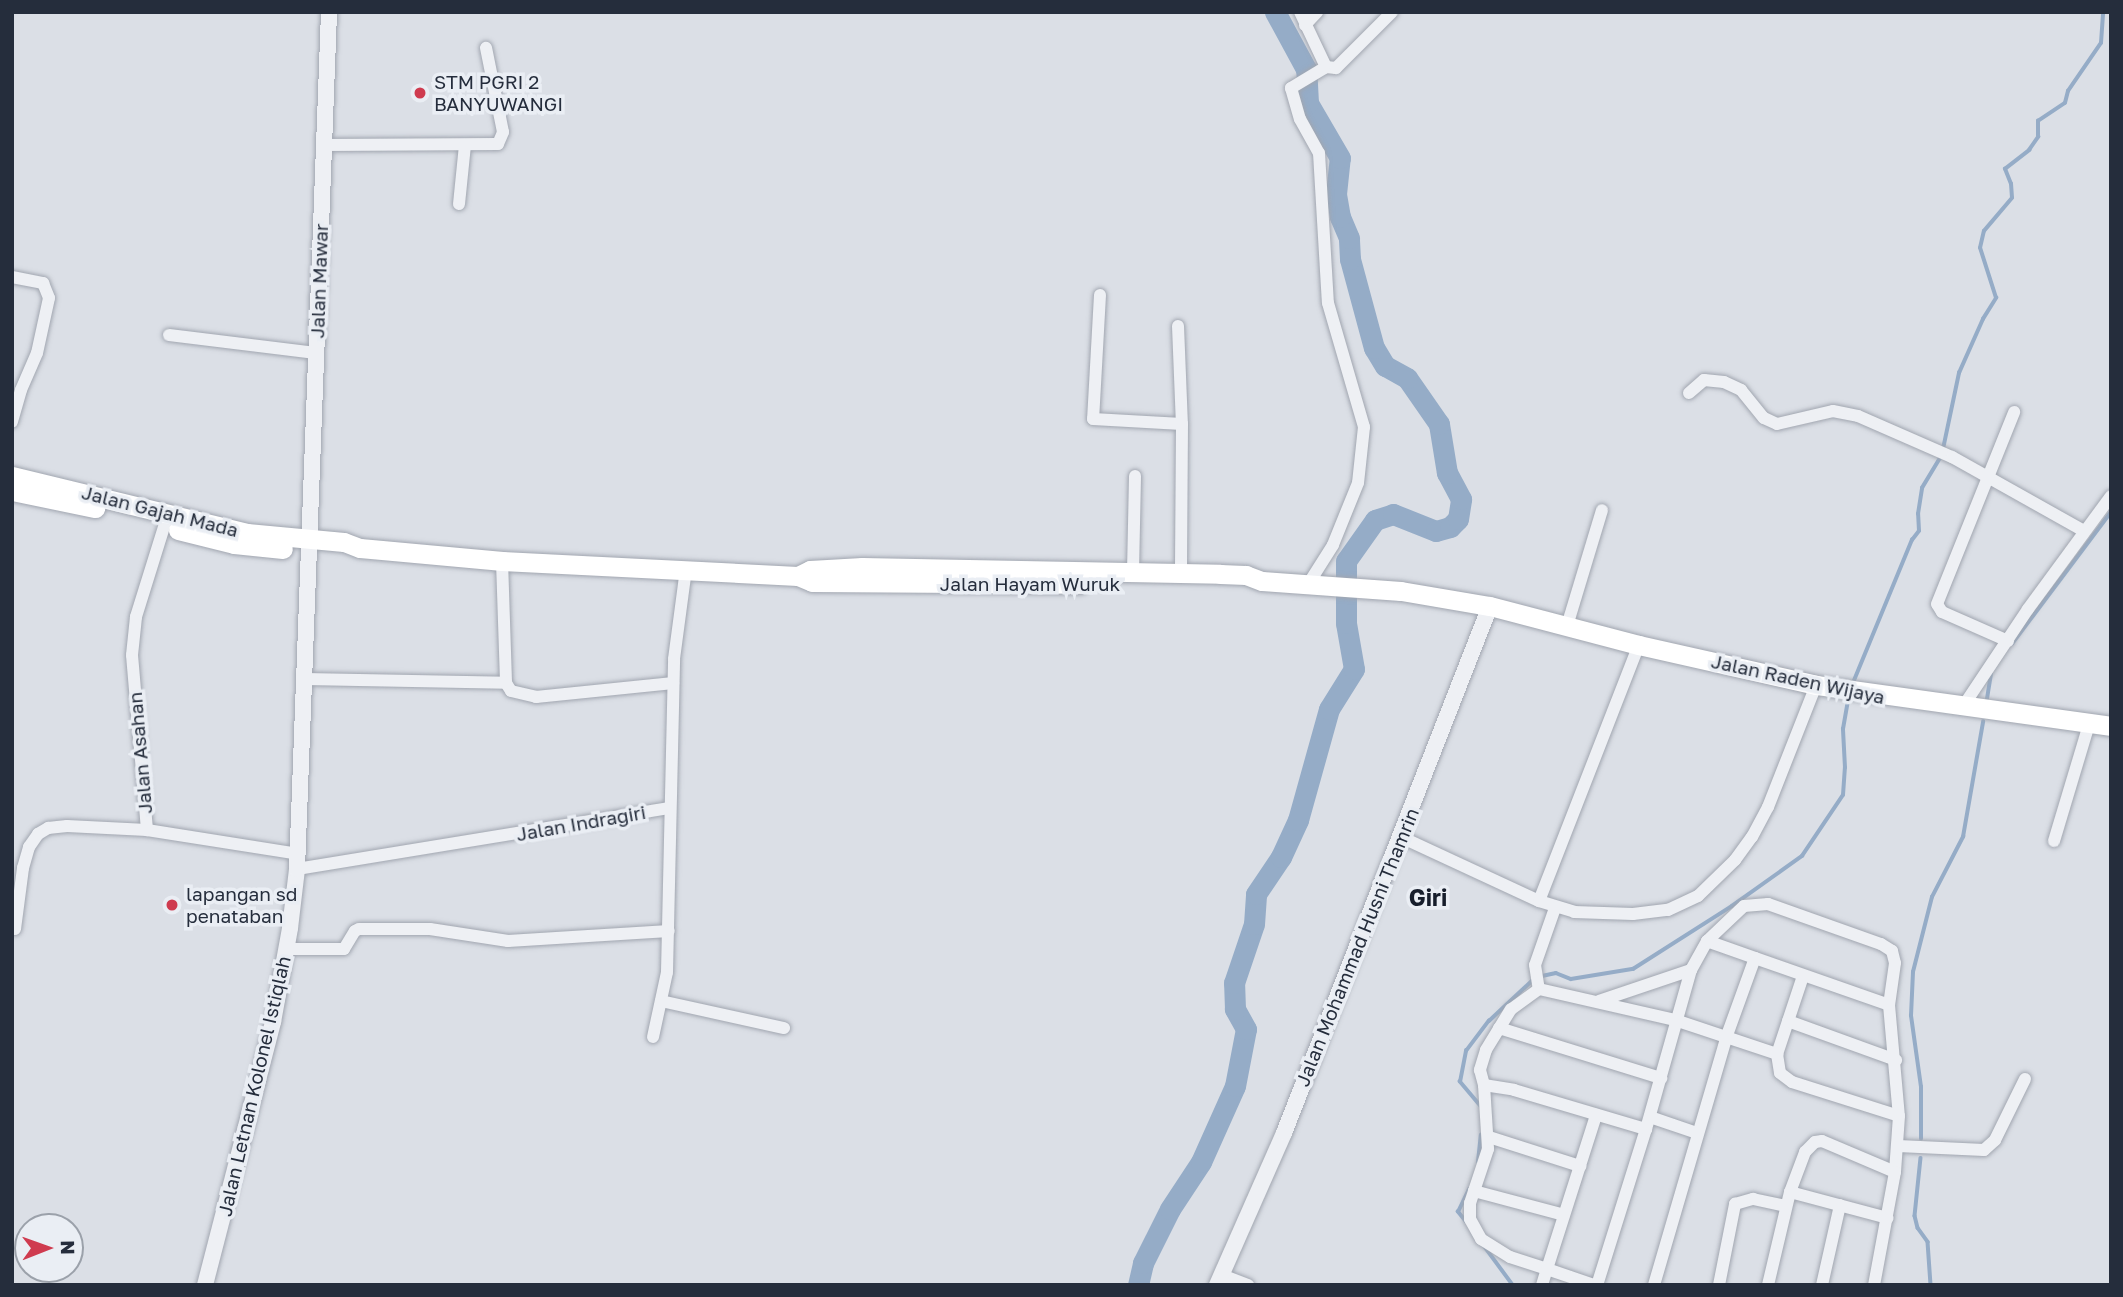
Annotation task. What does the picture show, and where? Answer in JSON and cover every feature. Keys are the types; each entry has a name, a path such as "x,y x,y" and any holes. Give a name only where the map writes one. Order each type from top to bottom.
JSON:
{"highway":[{"name":"Jalan Gajah Mada","path":"12,476 167,521 309,545"},
{"path":"12,491 167,521 234,544 279,549 309,545"},
{"name":"Jalan Hayam Wuruk","path":"309,545 348,542 360,548 502,561 798,576 812,582 835,583 1246,586 1262,581"},
{"name":"Jalan Hayam Wuruk","path":"798,576 810,570 862,567 1245,575 1262,581 1371,587 1490,606"},
{"name":"Jalan Raden Wijaya","path":"1490,606 1639,645 1816,685 1962,708 2111,726"}],"street":[{"name":"Jalan Mawar","path":"309,545 329,12"},
{"path":"1317,12 1302,18 1321,70"},
{"path":"1315,583 1358,483 1364,427 1328,303 1319,153 1300,119 1291,88 1321,70 1336,68 1392,12"},
{"path":"324,145 495,145 502,139 502,123 486,48"},
{"path":"459,204 465,145"},
{"path":"12,277 43,283 49,290 49,298 37,353 21,390 12,422"},
{"path":"1100,295 1093,419 1182,424"},
{"path":"1178,326 1182,424 1181,573"},
{"path":"169,335 316,353"},
{"path":"1689,393 1699,382 1724,382 1745,394 1764,418 1773,424 1785,424 1837,410 1887,427 1952,457 2084,531"},
{"path":"2008,641 1942,612 1937,604 2014,412"},
{"path":"1133,572 1135,476"},
{"path":"1962,708 2111,496"},
{"path":"1567,626 1602,510"},
{"name":"Jalan Asahan","path":"167,521 136,617 132,655 147,830 298,862"},
{"name":"Jalan Letnan Kolonel Istiqlah","path":"205,1285 272,1023 286,949 298,862 309,545"},
{"path":"502,561 509,687"},
{"name":"Jalan Indragiri","path":"298,862 670,808 674,659 686,569"},
{"name":"Jalan Mohammad Husni Thamrin","path":"1220,1280 1284,1133 1490,606"},
{"path":"1539,901 1639,645"},
{"path":"305,679 509,687 525,697 673,683"},
{"path":"1401,837 1555,908 1574,912 1633,914 1668,910 1698,896 1728,868 1752,837 1768,807 1816,685"},
{"path":"2054,841 2089,724"},
{"path":"653,1037 667,972 670,808"},
{"path":"15,929 23,868 29,847 38,834 48,828 66,826 147,830"},
{"path":"1555,908 1536,979 1511,1009 1481,1061 1489,1137 1485,1163 1470,1203 1470,1219 1480,1239 1510,1257 1596,1285 1648,1123 1691,970 1707,941 1744,906 1760,903 1782,908 1891,949 1895,963 1889,1005 1896,1060 1898,1146 1888,1218 1874,1285"},
{"path":"286,949 344,949 359,929 430,929 508,941 669,931"},
{"path":"1707,941 1889,1005"},
{"path":"1654,1285 1726,1038 1755,958"},
{"path":"1599,1001 1691,970"},
{"path":"1803,976 1777,1054 1778,1069 1785,1079 1899,1116"},
{"path":"1536,979 1599,1001 1675,1020 1777,1054"},
{"path":"661,1001 783,1028"},
{"path":"1788,1021 1896,1060"},
{"path":"1499,1028 1661,1079"},
{"path":"1898,1146 1984,1150 1995,1140 2025,1079"},
{"path":"1484,1085 1514,1090 1596,1115 1697,1133"},
{"path":"1542,1285 1596,1115"},
{"path":"1489,1137 1580,1166"},
{"path":"1768,1285 1785,1206 1805,1152 1815,1142 1829,1142 1895,1172"},
{"path":"1474,1191 1564,1215"},
{"path":"1790,1192 1888,1218"},
{"path":"1719,1285 1735,1204 1753,1199 1785,1206"},
{"path":"1822,1285 1840,1205"},
{"path":"1220,1280 1248,1285"}],"waterway":[{"path":"1138,1285 1143,1263 1170,1209 1201,1162 1235,1086 1246,1029 1235,1009 1234,983 1254,924 1256,894 1281,857 1298,820 1329,709 1354,669 1346,623 1346,561 1375,520 1393,514 1436,531 1450,527 1458,519 1461,499 1447,473 1439,424 1407,378 1385,366 1374,348 1350,259 1349,238 1340,217 1336,194 1340,158 1308,103 1306,69 1275,12"},
{"path":"1943,449 1959,373 1983,319 1996,298 1980,248 1984,231 2012,198 2011,184 2005,169 2029,150 2038,137 2038,121 2065,103 2068,91 2101,43 2103,12"},
{"path":"1853,683 1912,540 1919,531 1918,514 1922,488 1941,456"},
{"path":"2012,644 2111,512"},
{"path":"1987,699 1991,674"},
{"path":"1542,976 1556,973 1571,979 1633,969 1732,906 1802,856 1843,795 1843,729 1848,702"},
{"path":"1921,1139 1921,1087 1911,1016 1913,972 1932,897 1963,837 1983,722"},
{"path":"1481,1107 1460,1082 1466,1051 1489,1021 1534,979"},
{"path":"1478,1162 1481,1135"},
{"path":"1921,1158 1915,1216 1918,1228 1928,1242 1931,1285"},
{"path":"1466,1222 1458,1212 1469,1189"},
{"path":"1485,1247 1513,1285"}],"place":[{"name":"STM PGRI 2 BANYUWANGI","path":"420,93"},
{"name":"lapangan sd penataban","path":"172,905"}],"district":[{"name":"Giri","path":"1428,897"}]}
